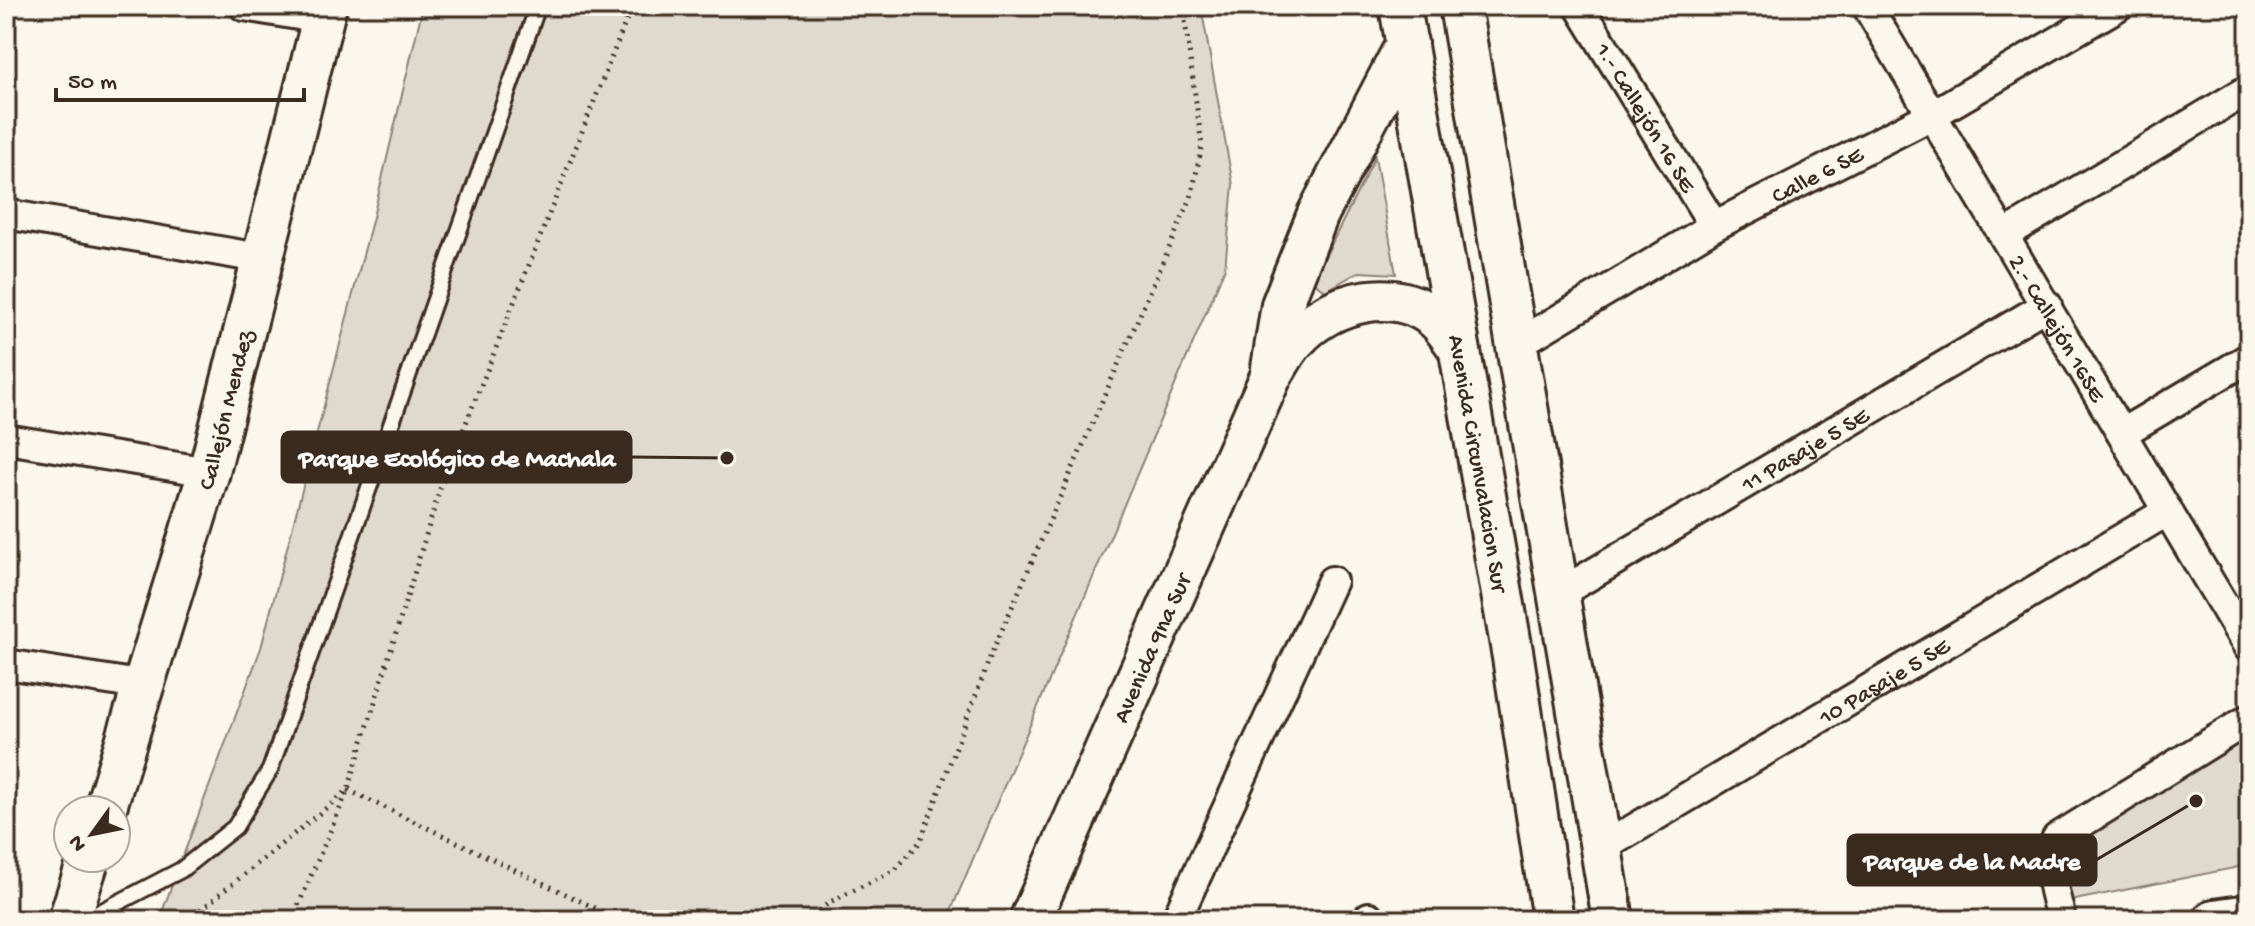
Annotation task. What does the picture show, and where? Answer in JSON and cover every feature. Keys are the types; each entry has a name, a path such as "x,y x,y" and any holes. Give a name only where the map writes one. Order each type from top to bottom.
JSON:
{"street":[{"path":"244,6 324,13"},
{"path":"1460,6 1606,884 1551,907"},
{"name":"1.- Callejón 16 SE","path":"1579,6 1714,226"},
{"name":"2.- Callejón 16SE","path":"1867,6 2249,648"},
{"name":"Calle 6 SE","path":"1518,344 1714,226 1932,115 2118,6"},
{"name":"Callejón Mendez","path":"110,794 146,686 209,472 265,259 324,13"},
{"name":"Avenida Circunvalacion Sur","path":"1404,24 1513,657 1551,907"},
{"name":"Avenida 9na Sur","path":"1271,376 1282,305 1318,214 1404,24"},
{"path":"2004,235 2249,89"},
{"path":"6,214 265,259"},
{"name":"Avenida 9na Sur","path":"1030,920 1271,376 1294,340 1318,319 1339,307 1363,300 1391,301 1416,308 1439,322 1459,348"},
{"name":"11 Pasaje 5 SE","path":"1560,593 2047,305"},
{"path":"2122,433 2249,358"},
{"path":"6,439 209,472"},
{"name":"10 Pasaje 5 SE","path":"1606,884 2168,511"},
{"path":"1176,920 1332,581"},
{"path":"6,664 146,686"},
{"path":"2061,920 2049,863 2050,849 2057,838 2249,719"},
{"path":"69,920 84,874"},
{"path":"2214,920 2249,915"}],"lane":[{"path":"85,920 181,870 235,827 270,770 538,6"}],"path":[{"path":"292,920 348,790 441,486 632,6"},
{"path":"806,920 830,902 895,870 920,842 991,655 1191,198 1202,146 1183,6"},
{"path":"188,920 348,790"},
{"path":"348,790 620,920"}],"shaded area":[{"path":"423,6 1201,6 1233,185 1225,268 947,920 159,920 261,648 373,217"},
{"path":"1375,157 1396,274 1359,272 1325,291 1313,281"},
{"path":"2249,725 2249,865 2065,902 2070,845 2215,758"}],"place":[{"name":"Parque Ecológico de Machala","path":"727,458"},
{"name":"Parque de la Madre","path":"2196,801"}]}
